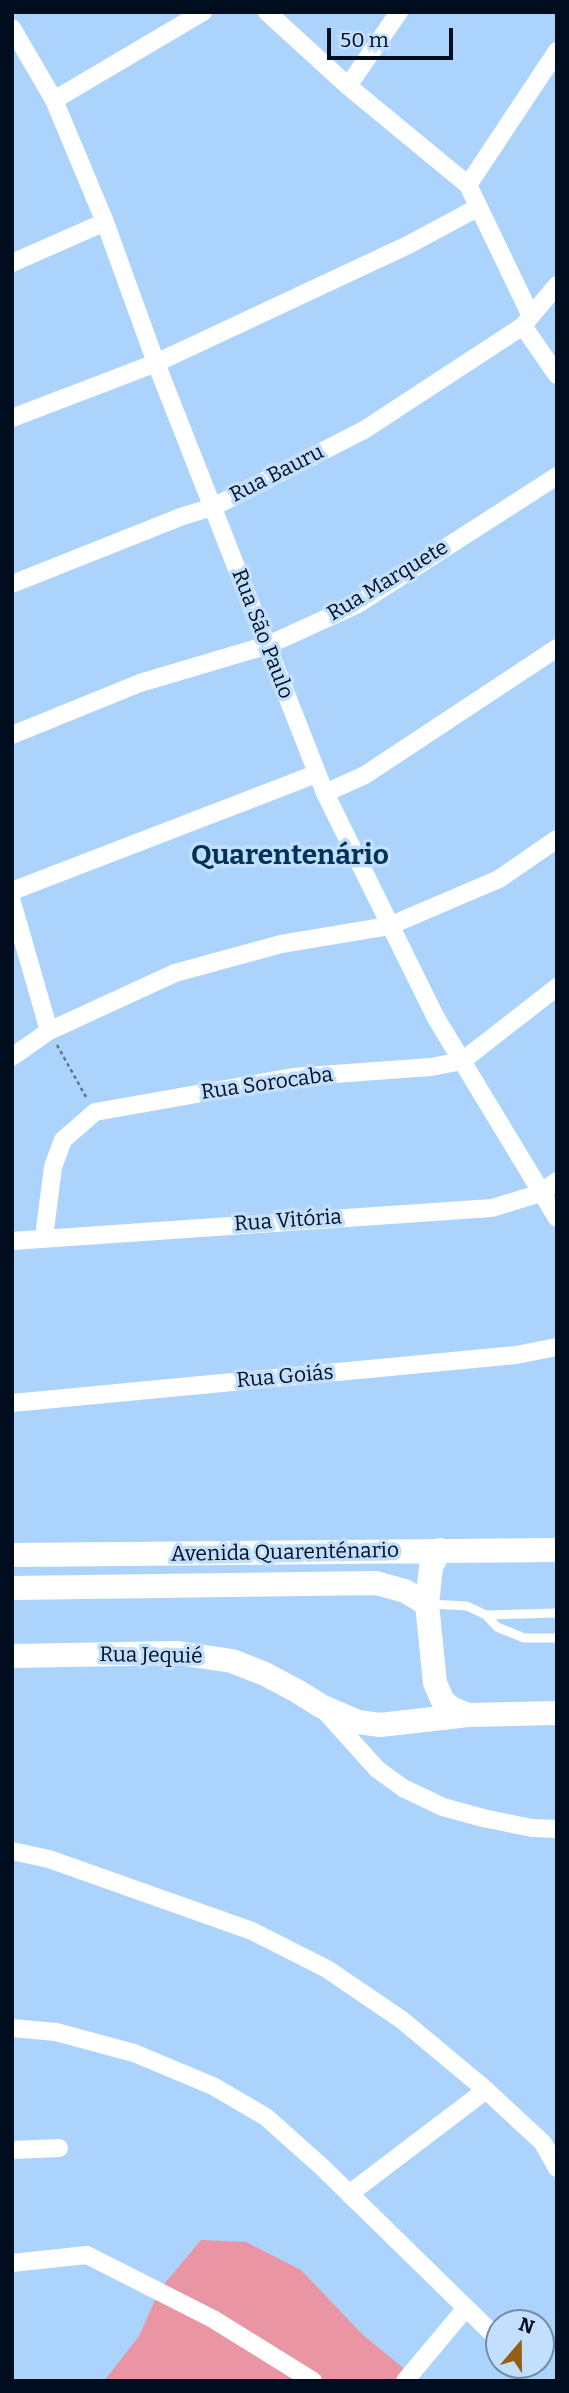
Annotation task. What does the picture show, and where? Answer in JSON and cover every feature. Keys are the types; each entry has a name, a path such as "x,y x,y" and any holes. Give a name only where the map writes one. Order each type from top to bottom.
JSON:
{"main road":[{"path":"440,1550 431,1567 427,1604 437,1693 451,1708 468,1715"},
{"name":"Avenida Quarenténario","path":"12,1555 557,1550"},
{"path":"12,1588 376,1583 405,1591 427,1604"},
{"name":"Rua Jequié","path":"12,1656 178,1653 204,1655 232,1661 265,1674 321,1706 358,1722 380,1725 468,1715 557,1713"}],"street":[{"path":"54,100 203,12"},
{"path":"267,12 348,86 468,185 527,321 557,375"},
{"path":"348,86 399,12"},
{"name":"Rua São Paulo","path":"12,28 54,100 105,222 156,363 316,774 436,1017 557,1218"},
{"path":"468,185 557,51"},
{"path":"12,418 156,363 408,245 477,208"},
{"path":"12,263 105,222"},
{"name":"Rua Bauru","path":"12,584 183,516 213,507 364,430 527,321 557,285"},
{"name":"Rua Marquete","path":"12,735 140,683 268,645 358,604 557,477"},
{"path":"325,793 365,775 557,648"},
{"path":"12,891 316,774"},
{"path":"12,1057 49,1031 175,973 281,944 389,926 499,879 557,839"},
{"path":"12,902 49,1031"},
{"name":"Rua Sorocaba","path":"95,1112 293,1077 431,1068 462,1061 557,987"},
{"path":"44,1237 53,1167 63,1140 95,1112"},
{"name":"Rua Vitória","path":"12,1241 492,1208 541,1193 557,1181"},
{"name":"Rua Goiás","path":"12,1403 516,1356 557,1347"},
{"path":"321,1706 377,1769 403,1788 443,1807 483,1818 532,1828 557,1829"},
{"path":"12,1851 49,1859 252,1931 327,1969 402,2020 486,2090 543,2143 557,2168"},
{"path":"12,2028 56,2032 134,2053 213,2086 266,2117 485,2326"},
{"path":"349,2194 486,2090"},
{"path":"12,2150 59,2148"},
{"path":"12,2263 87,2255 213,2319 313,2381"},
{"path":"405,2381 466,2308"}],"lane":[{"path":"427,1604 467,1606 486,1615 497,1627 524,1638 557,1638"},
{"path":"486,1615 557,1613"}],"path":[{"path":"49,1031 95,1112"}],"shaded area":[{"path":"201,2240 246,2242 301,2270 362,2334 419,2381 104,2381 139,2336 160,2289"}],"district":[{"name":"Quarentenário","path":"290,856"}]}
